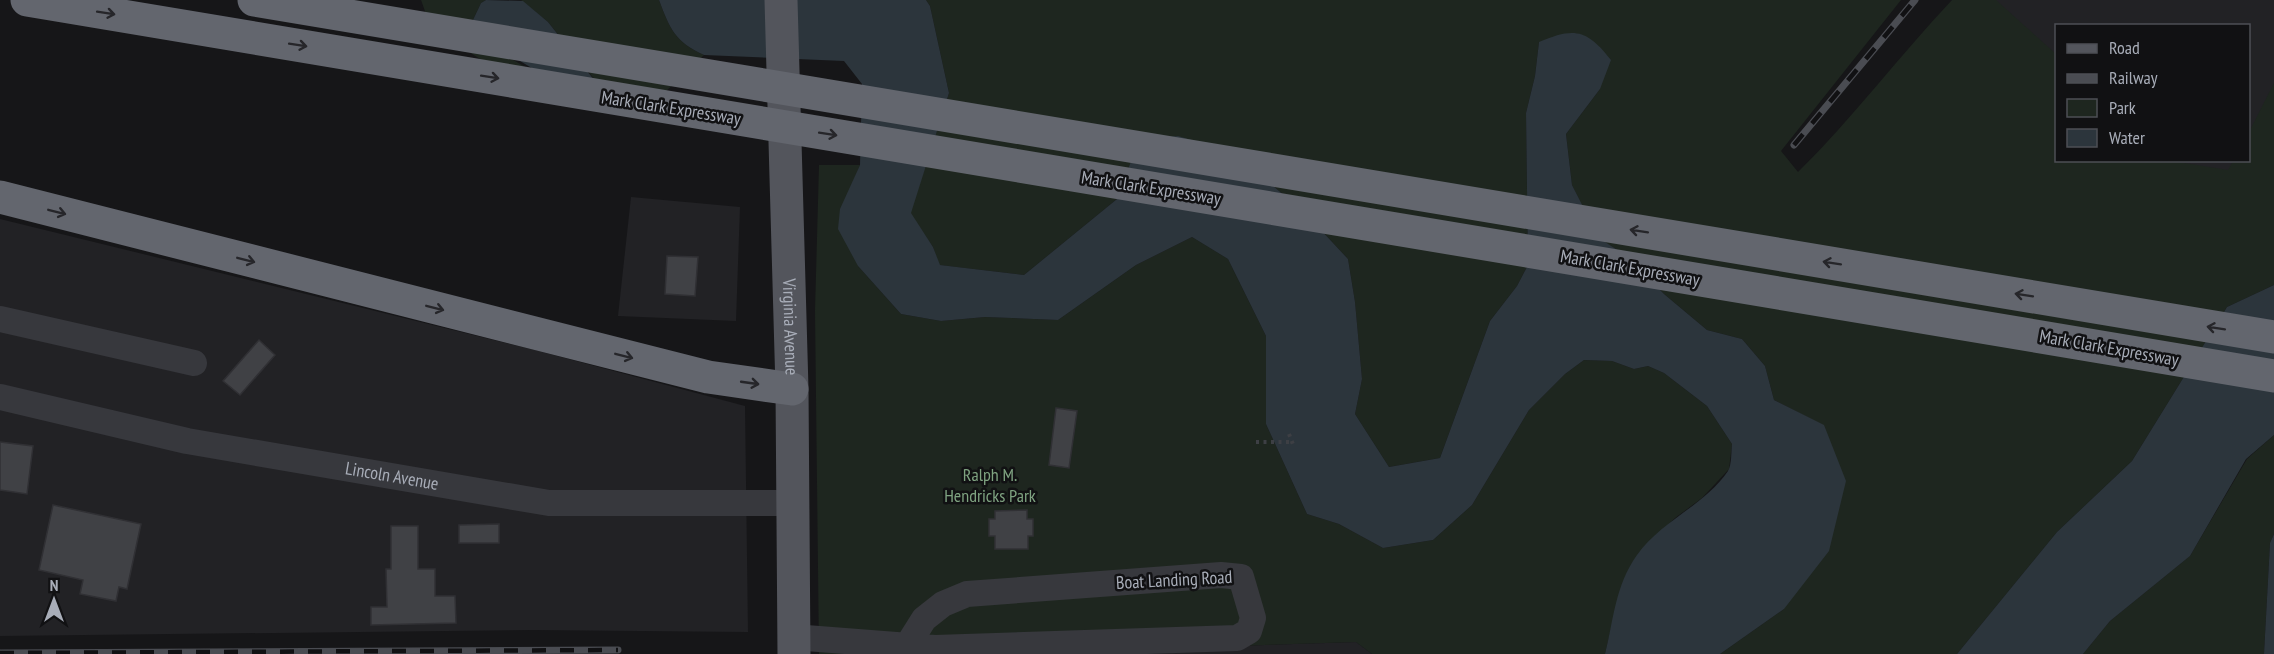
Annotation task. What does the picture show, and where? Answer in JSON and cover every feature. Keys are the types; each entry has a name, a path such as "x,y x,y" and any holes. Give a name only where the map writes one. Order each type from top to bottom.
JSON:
{"highway":[{"name":"Mark Clark Expressway","path":"27,0 2274,376"},
{"name":"Mark Clark Expressway","path":"254,0 2274,337"},
{"path":"0,197 708,377 792,389"}],"main road":[{"name":"Virginia Avenue","path":"781,0 792,389 794,645"}],"street":[{"path":"0,319 194,363"},
{"name":"Lincoln Avenue","path":"0,398 187,441 549,503 792,503"},
{"name":"Boat Landing Road","path":"794,645 935,648 1237,638 1249,631 1253,618 1241,577 1221,575 967,594 943,604 924,619 907,646"}],"path":[{"path":"1256,442 1293,444 1289,434"}],"shaded area":[{"path":"1986,0 2274,0 2274,260 2090,162 2250,162 2250,24 2055,24 2055,110"},
{"path":"631,197 740,207 736,321 618,316"},
{"path":"0,219 535,350 745,406 748,632 533,630 0,636"},
{"path":"1356,642 1372,654 981,654"}],"green space":[{"path":"421,0 486,0 481,3 472,22 484,39 524,66 571,85 586,87 599,85 548,22 521,0 659,0 675,34 686,45 704,55 662,95 622,109 559,104 496,69 431,28"},
{"path":"926,0 1901,0 1781,151 1798,172 1952,0 1996,0 2055,53 2055,162 2178,162 2228,170 2232,162 2250,162 2250,130 2274,83 2274,285 2227,307 2132,461 2057,532 1957,654 1720,654 1784,609 1824,426 1774,400 1765,366 1742,339 1707,330 1664,294 1628,257 1598,238 1572,185 1566,134 1600,89 1539,42 1535,76 1526,113 1528,265 1517,286 1490,321 1440,458 1389,467 1355,414 1362,379 1355,302 1348,259 1306,214 1264,178 1117,199 1024,275 939,265 933,247 910,213 949,93 930,6"},
{"name":"Ralph M. Hendricks Park","path":"819,165 860,165 851,187 858,266 901,314 941,321 985,317 1058,320 1136,265 1192,237 1228,259 1266,336 1266,424 1307,514 1339,524 1383,548 1433,540 1472,505 1529,410 1565,374 1584,360 1612,361 1634,369 1648,366 1664,373 1707,406 1732,444 1729,469 1702,498 1675,518 1639,553 1613,620 1605,654 1372,654 1356,642 981,654 819,654 815,311"},
{"path":"2274,435 2274,534 2270,543 2264,654 2083,654 2110,621 2190,556 2247,459"}],"water":[{"path":"486,0 523,1 548,22 599,86 550,79 485,40 472,22 481,3"},
{"path":"659,0 926,0 930,6 949,93 911,213 933,247 940,265 1024,275 1117,199 1139,140 1178,136 1222,149 1264,178 1306,214 1348,259 1355,302 1362,379 1355,414 1389,467 1440,458 1490,321 1517,286 1528,265 1526,113 1535,76 1539,42 1571,33 1587,37 1595,42 1611,60 1600,89 1566,134 1572,185 1599,238 1628,257 1664,294 1707,330 1742,339 1765,366 1774,400 1824,425 1846,481 1829,551 1784,609 1720,654 1605,654 1620,590 1637,555 1658,532 1718,483 1728,471 1732,444 1707,406 1664,373 1648,366 1634,369 1612,361 1584,360 1565,374 1529,410 1472,505 1433,540 1383,548 1339,524 1307,514 1266,424 1266,336 1228,259 1192,237 1136,265 1058,320 985,317 941,321 901,314 858,266 838,229 840,209 860,165 862,84 844,61 704,55 686,45 675,34"},
{"path":"2274,285 2274,435 2246,459 2190,556 2110,621 2083,654 1957,654 2057,532 2132,461 2227,307"},
{"path":"2274,534 2274,654 2264,654 2270,543"}],"building":[{"path":"667,256 698,257 695,296 665,294"},
{"path":"259,340 275,355 240,395 223,381"},
{"path":"1056,408 1077,411 1069,468 1049,465"},
{"path":"0,442 33,446 27,494 0,490"},
{"path":"53,505 141,524 127,589 119,587 116,601 80,594 83,580 39,570"},
{"path":"1027,510 1027,519 1033,519 1033,536 1028,536 1028,549 995,549 995,536 989,536 989,519 995,519 995,511"},
{"path":"499,524 499,543 459,543 459,525"},
{"path":"391,526 418,526 418,569 435,569 435,596 455,596 456,623 371,625 371,607 387,607 386,569 391,569"}],"railway":[{"path":"1794,145 1915,0"},
{"path":"0,653 618,650"}]}
